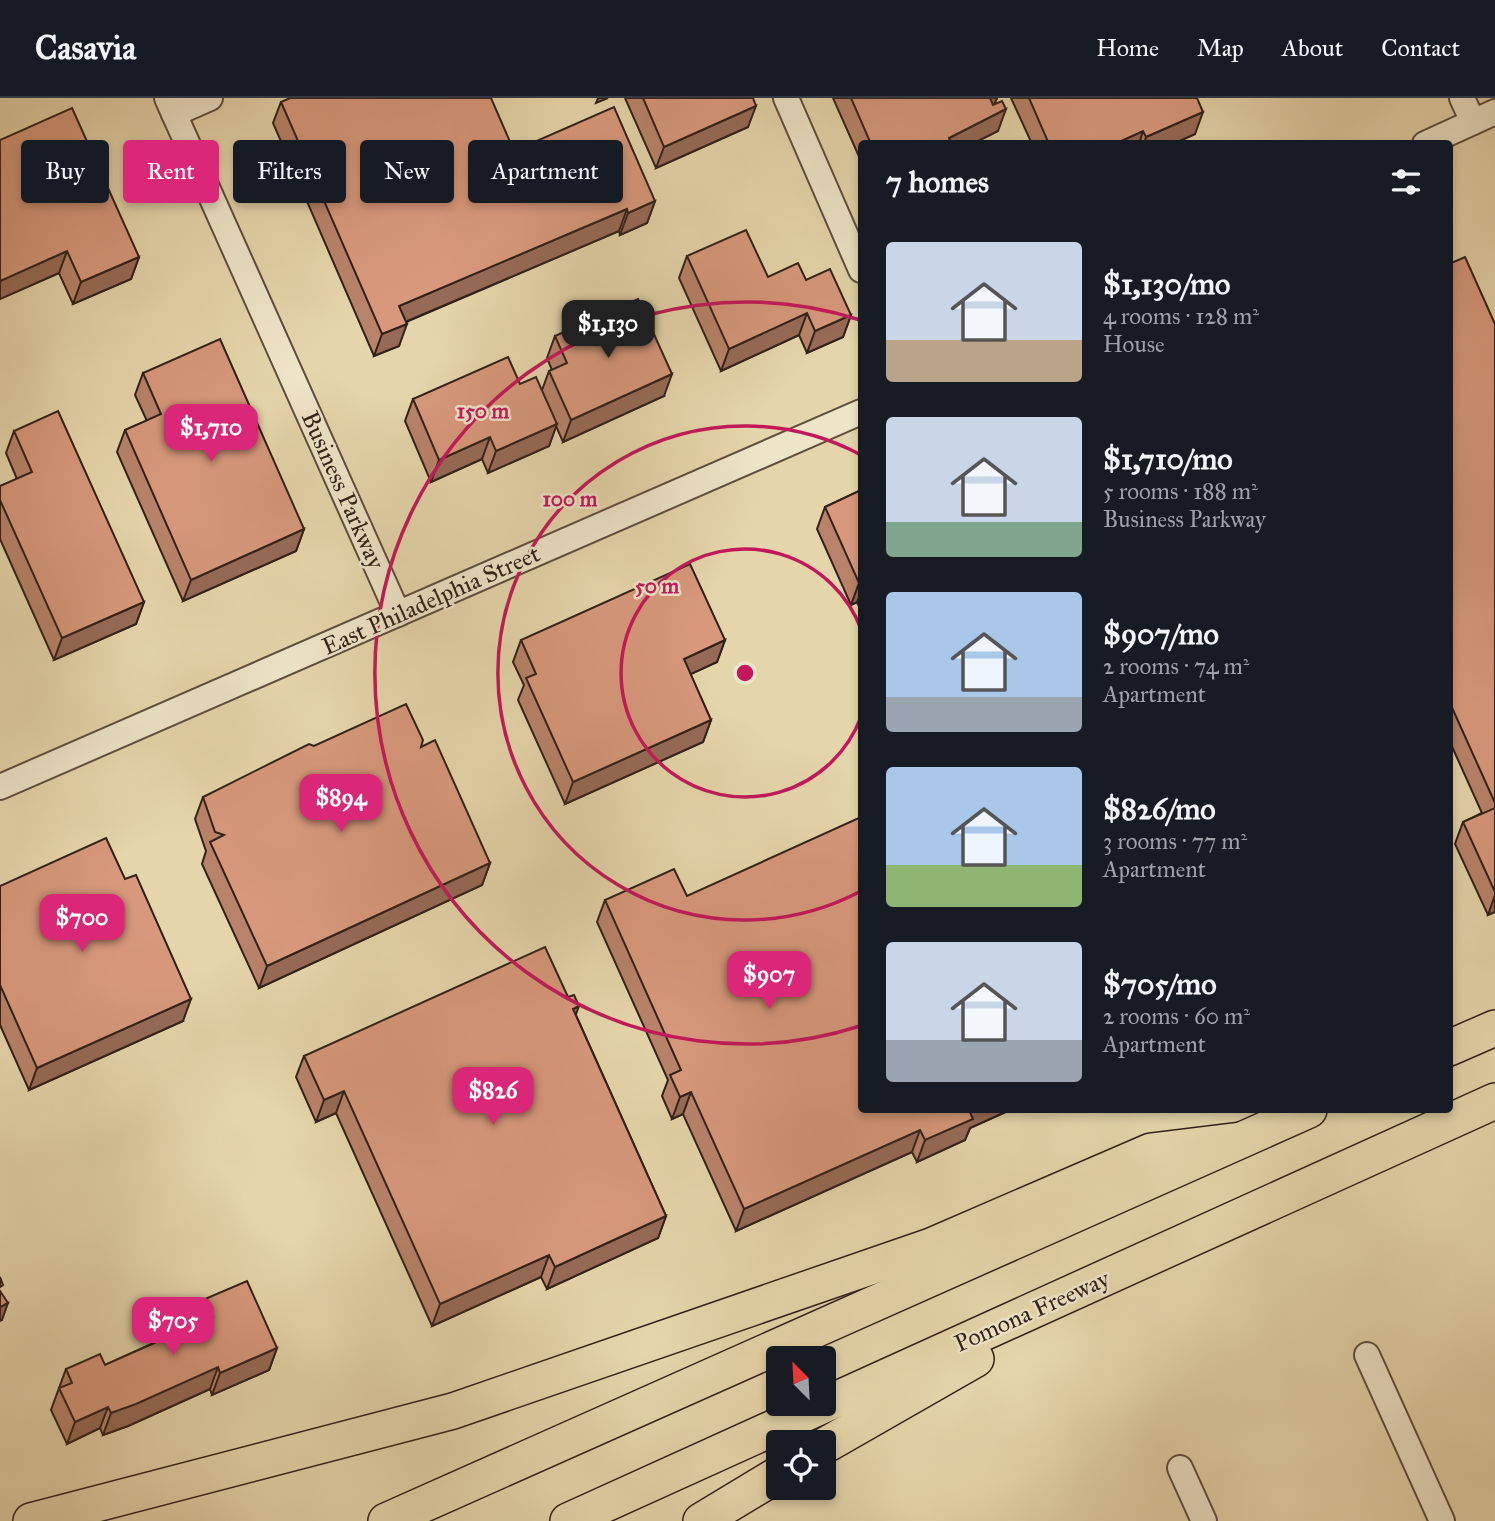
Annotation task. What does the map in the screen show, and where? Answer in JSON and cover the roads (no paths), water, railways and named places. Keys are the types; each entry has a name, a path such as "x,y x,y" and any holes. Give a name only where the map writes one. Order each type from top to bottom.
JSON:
{"highway":[{"path":"1453,1046 1495,1028"},
{"name":"Pomona Freeway","path":"568,1521 1495,1101"},
{"path":"386,1521 1302,1113"},
{"path":"32,1521 453,1411 931,1246 1151,1151 1241,1140"},
{"path":"836,1439 1188,1240"},
{"path":"701,1521 766,1482"}],"street":[{"path":"170,106 210,98"},
{"path":"786,98 858,263"},
{"path":"1434,140 1484,117 1462,98"},
{"name":"Business Parkway","path":"170,106 398,614"},
{"name":"East Philadelphia Street","path":"0,787 858,413"},
{"path":"1367,1355 1442,1521"},
{"path":"1180,1468 1204,1521"}]}
